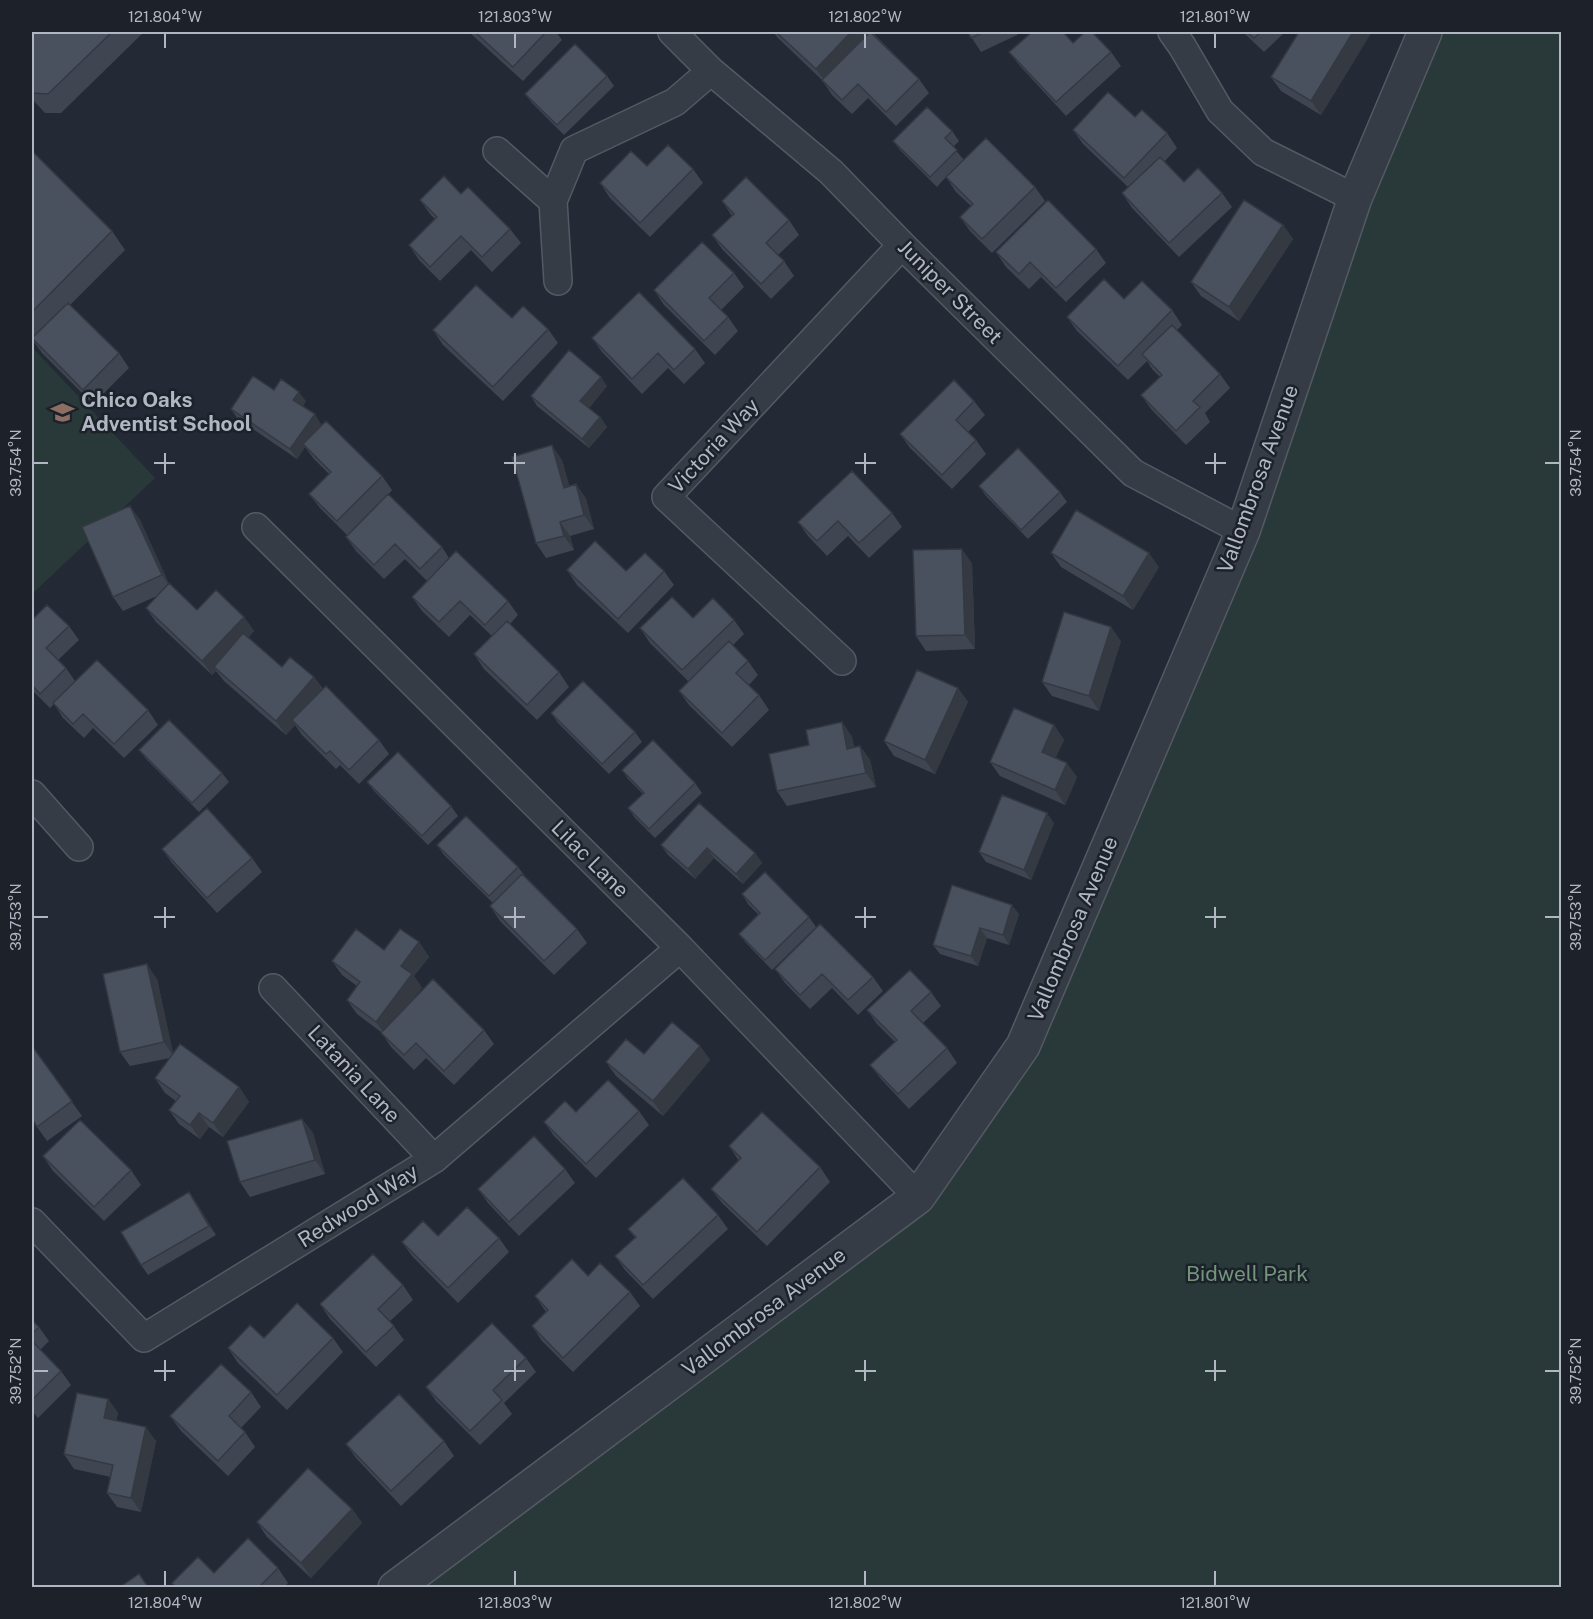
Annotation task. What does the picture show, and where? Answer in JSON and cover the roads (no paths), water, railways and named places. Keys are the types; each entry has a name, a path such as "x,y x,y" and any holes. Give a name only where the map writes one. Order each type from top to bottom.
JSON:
{"street":[{"name":"Juniper Street","path":"672,32 711,71 831,172 1133,473 1243,531"},
{"path":"1172,32 1220,111 1263,152 1355,198"},
{"name":"Vallombrosa Avenue","path":"395,1587 918,1197 1023,1046 1243,531 1355,198 1425,32"},
{"path":"558,281 554,201 574,150 675,102 711,71"},
{"path":"497,151 554,201"},
{"name":"Victoria Way","path":"842,661 666,497 902,245"},
{"name":"Lilac Lane","path":"256,527 680,948 918,1197"},
{"path":"32,794 79,847"},
{"name":"Redwood Way","path":"32,1222 144,1338 434,1159 680,948"},
{"name":"Latania Lane","path":"273,988 434,1159"}],"place":[{"name":"Chico Oaks Adventist School","path":"63,412"}],"park label":[{"name":"Bidwell Park","path":"1247,1274"}]}
